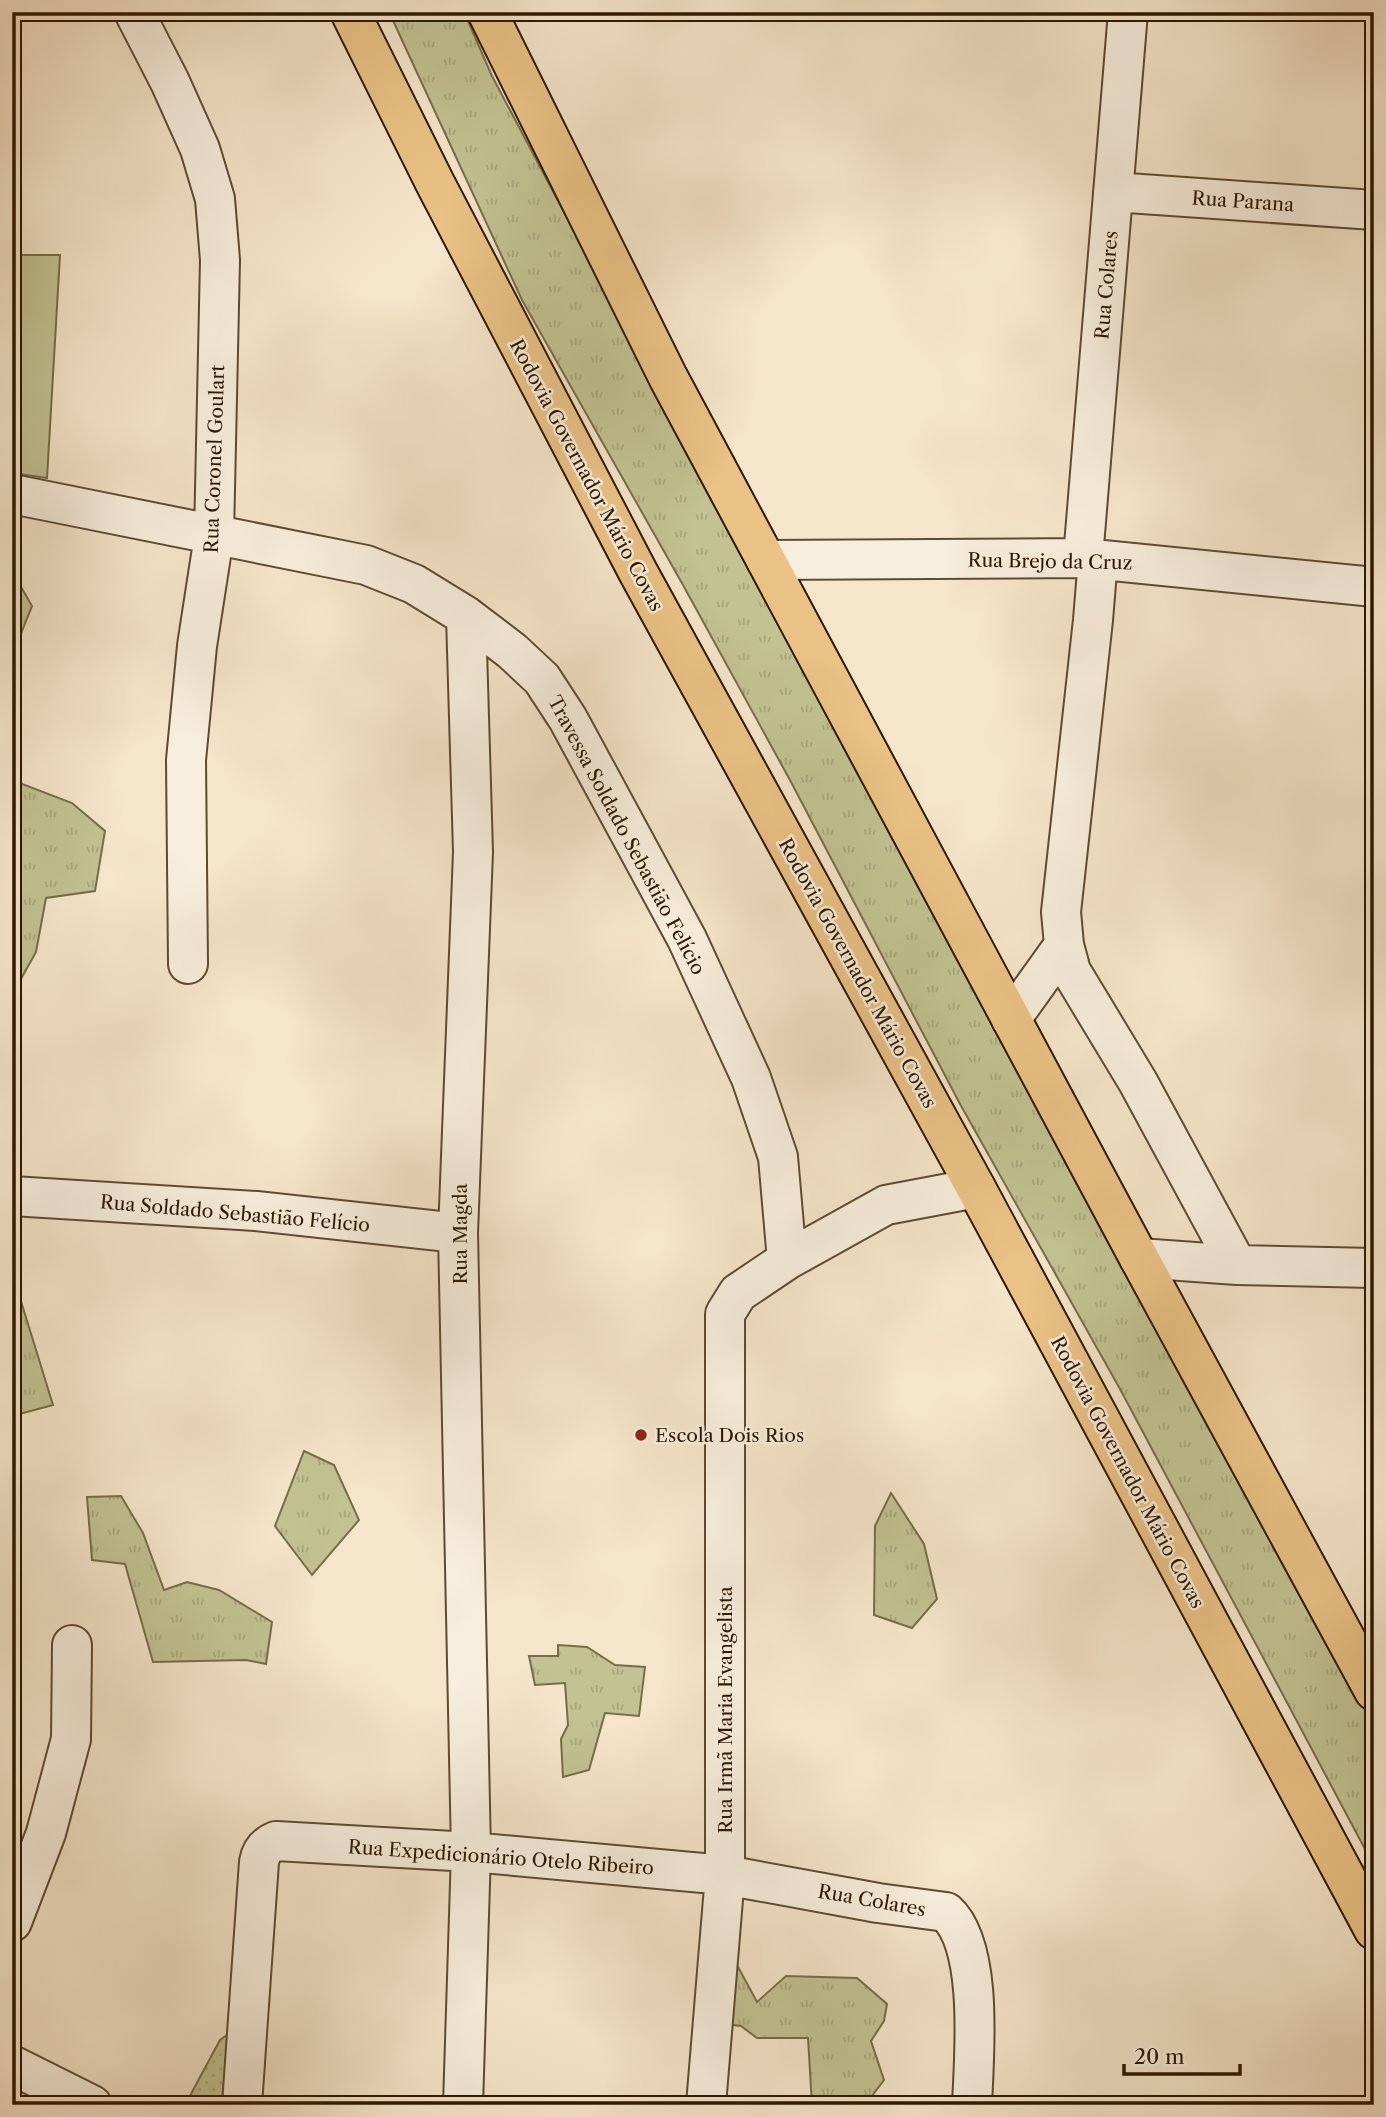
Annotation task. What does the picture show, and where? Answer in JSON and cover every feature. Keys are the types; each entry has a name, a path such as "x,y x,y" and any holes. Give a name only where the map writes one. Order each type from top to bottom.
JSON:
{"highway":[{"name":"Rodovia Governador Mário Covas","path":"350,12 435,183 638,572 976,1188 1374,1930"},
{"path":"487,12 668,377 1374,1691"}],"street":[{"name":"Rua Coronel Goulart","path":"134,12 200,149 215,199 220,260 214,536 197,646 186,760 188,964"},
{"name":"Rua Colares","path":"1128,12 1113,192 1091,559 1093,621 1061,912 1064,945 1071,971 1138,1082 1237,1265"},
{"name":"Rua Parana","path":"1113,192 1374,210"},
{"path":"12,494 214,536"},
{"name":"Travessa Soldado Sebastião Felício","path":"214,536 366,565 414,584 466,616 512,651 542,680 568,719 687,939 751,1078 778,1157 787,1260"},
{"name":"Rua Brejo da Cruz","path":"766,560 1091,559 1374,587"},
{"name":"Rua Magda","path":"463,2105 471,1853 458,1233 473,852 466,616"},
{"path":"1011,1019 1064,945"},
{"path":"787,1260 886,1205 976,1188"},
{"name":"Rua Soldado Sebastião Felício","path":"12,1196 256,1211 458,1233"},
{"path":"1139,1258 1237,1265 1374,1268"},
{"name":"Rua Irmã Maria Evangelista","path":"706,2105 725,1875 725,1314 738,1293 787,1260"},
{"path":"12,1922 46,1833 71,1740 72,1645"},
{"name":"Rua Expedicionário Otelo Ribeiro","path":"242,2105 258,1862 266,1847 276,1840 471,1853 725,1875"},
{"name":"Rua Colares","path":"725,1875 878,1903 946,1912 963,1937 975,2002 972,2105"},
{"path":"12,2065 92,2105"}],"green space":[{"path":"389,12 464,12 492,76 704,477 1248,1488 1374,1716 1374,1866 1120,1389 960,1104 791,782 522,300"},
{"path":"12,255 60,255 47,478 12,473"},
{"path":"12,578 16,578 32,606 12,656"},
{"path":"12,772 22,784 72,803 105,831 95,891 46,898 36,952 21,979 12,975"},
{"path":"12,1272 53,1405 12,1416"},
{"path":"304,1451 334,1465 359,1520 312,1575 275,1526"},
{"path":"891,1493 924,1544 937,1599 912,1628 874,1615 875,1526"},
{"path":"121,1496 143,1533 164,1590 187,1582 219,1590 272,1622 266,1664 246,1660 153,1662 125,1564 92,1560 87,1497"},
{"path":"558,1645 587,1647 615,1665 645,1667 639,1716 605,1713 589,1770 563,1777 561,1739 568,1725 565,1683 535,1685 529,1656 558,1656"},
{"path":"737,1965 757,2002 786,1976 857,1978 887,2004 884,2021 871,2041 884,2080 865,2105 812,2105 808,2038 757,2038 741,2026 724,2024 726,1986"},
{"path":"230,2036 227,2105 185,2105 220,2040"}],"place":[{"name":"Escola Dois Rios","path":"641,1435"}]}
